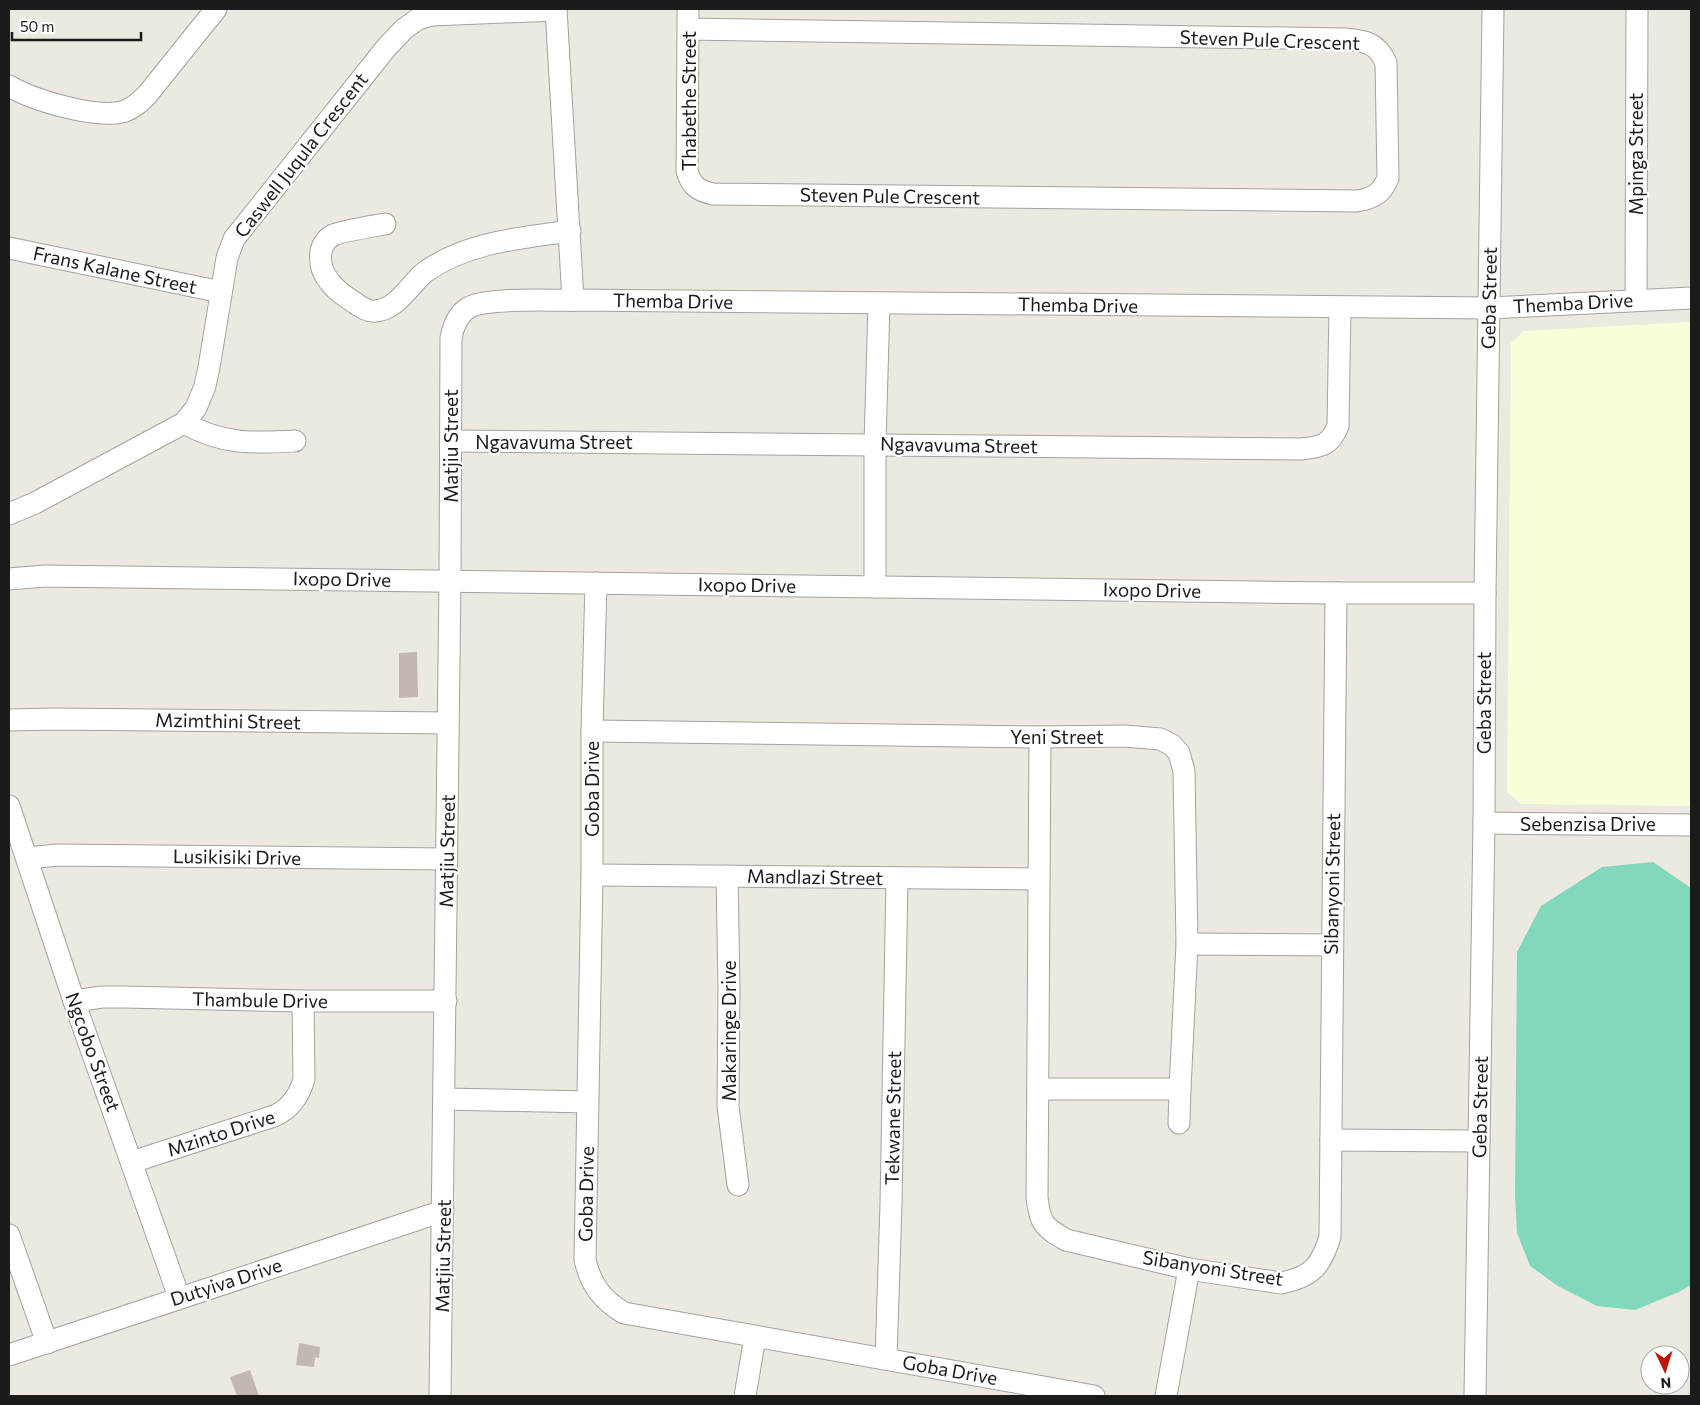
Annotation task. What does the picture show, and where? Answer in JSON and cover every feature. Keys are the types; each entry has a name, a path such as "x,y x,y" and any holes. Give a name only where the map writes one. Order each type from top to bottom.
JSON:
{"street":[{"path":"9,86 47,101 86,111 101,114 125,111 136,105 147,95 216,9"},
{"name":"Caswell Juqula Crescent","path":"9,514 35,503 184,423 196,408 205,386 227,258 234,239 367,71 404,29 418,20 432,15 556,9 573,300"},
{"name":"Geba Street","path":"1476,1396 1493,9"},
{"name":"Mpinga Street","path":"1636,300 1637,9"},
{"name":"Steven Pule Crescent","path":"688,19 1344,39 1369,43 1380,52 1386,63 1388,178 1378,194 1371,198 1357,201 713,194 698,189"},
{"name":"Thabethe Street","path":"688,19 687,171 689,180 698,189"},
{"path":"385,224 334,235 326,242 320,252 320,263 329,282 345,297 364,309 374,312 388,307 395,302 425,273 439,264 478,247 570,231"},
{"name":"Frans Kalane Street","path":"9,248 221,292"},
{"name":"Themba Drive","path":"466,310 484,302 573,300 1489,308 1691,298"},
{"path":"875,587 875,444 879,303"},
{"name":"Ngavavuma Street","path":"452,441 1301,449 1319,447 1327,443 1334,435 1338,426 1340,307"},
{"name":"Matjiu Street","path":"440,1396 452,441 451,338 454,326 466,310"},
{"path":"184,423 203,434 227,440 257,443 295,441"},
{"name":"Ixopo Drive","path":"9,579 45,576 1485,593"},
{"name":"Goba Drive","path":"596,583 592,731 592,875 585,1260 589,1275 598,1291 610,1304 624,1313 1094,1396"},
{"name":"Sibanyoni Street","path":"1040,737 1037,1198 1042,1222 1066,1240 1189,1269 1281,1282 1293,1280 1314,1270 1325,1254 1330,1237 1336,592"},
{"name":"Mzimthini Street","path":"9,720 37,718 448,723"},
{"name":"Yeni Street","path":"592,731 1040,737 1125,736 1160,739 1172,745 1179,753 1184,771 1186,944 1179,1123"},
{"name":"Ngcobo Street","path":"9,806 74,1001 180,1297"},
{"name":"Sebenzisa Drive","path":"1484,824 1691,825"},
{"name":"Lusikisiki Drive","path":"27,858 58,855 446,859"},
{"name":"Mandlazi Street","path":"592,875 1038,879"},
{"name":"Makaringe Drive","path":"727,876 729,988 728,1106 738,1185"},
{"name":"Tekwane Street","path":"886,1359 897,878"},
{"path":"1186,944 1332,945"},
{"name":"Thambule Drive","path":"74,1001 102,997 303,1001 446,1001"},
{"name":"Mzinto Drive","path":"132,1162 274,1116 290,1106 301,1089 304,1080 303,1001"},
{"path":"1038,1089 1180,1089"},
{"path":"444,1099 588,1102"},
{"path":"1331,1140 1479,1141"},
{"name":"Dutyiva Drive","path":"9,1355 443,1210"},
{"path":"9,1235 46,1343"},
{"path":"1166,1396 1189,1269"},
{"path":"745,1396 755,1337"}],"shaded area":[{"path":"1691,322 1691,806 1521,804 1507,792 1511,343 1524,331"}],"green space":[{"path":"1653,862 1691,888 1691,1285 1679,1292 1635,1310 1597,1306 1558,1286 1530,1266 1517,1233 1515,1196 1517,952 1541,906 1602,867"}],"building":[{"path":"417,652 418,697 399,698 399,653"},
{"path":"299,1343 320,1347 319,1358 315,1357 314,1367 296,1365"},
{"path":"250,1370 259,1396 237,1396 230,1377"}]}
